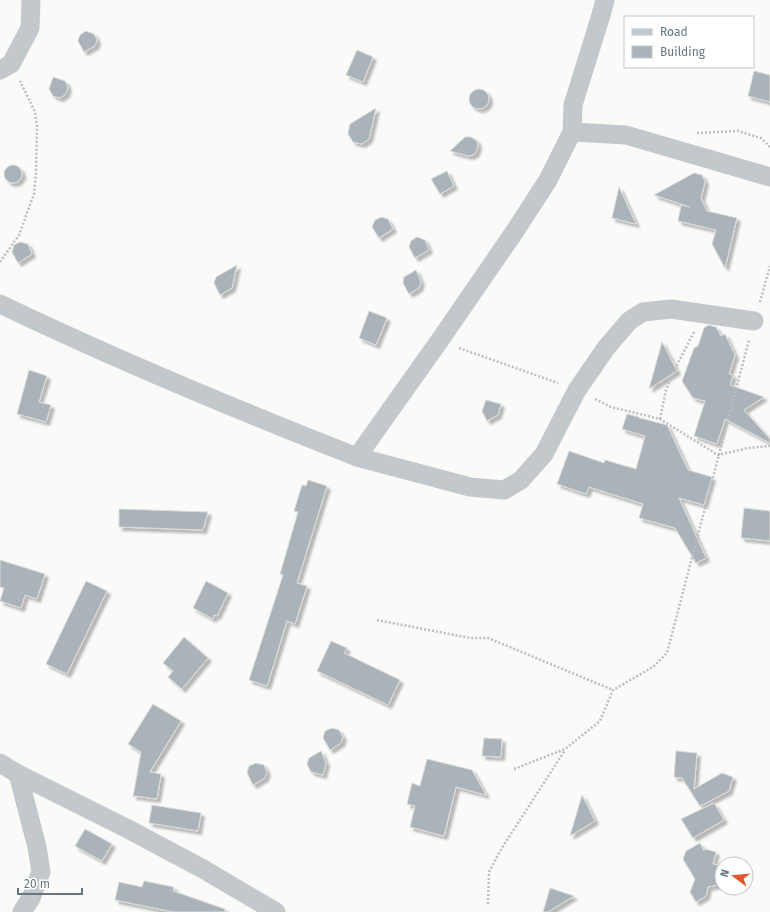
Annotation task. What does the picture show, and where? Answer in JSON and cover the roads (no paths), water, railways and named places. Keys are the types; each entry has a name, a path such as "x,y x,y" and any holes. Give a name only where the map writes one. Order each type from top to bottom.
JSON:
{"street":[{"path":"6,67 30,28 31,0"},
{"path":"357,457 515,231 548,180 572,132 573,105 605,0"},
{"path":"572,132 626,135 770,177"},
{"path":"0,304 167,380 357,457 470,487 504,490 521,480 544,454 577,390 606,348 629,321 643,312 656,310 671,310 754,321"},
{"path":"0,763 18,774 128,829 276,912"},
{"path":"18,774 38,847 40,872 31,898 22,912"}]}
